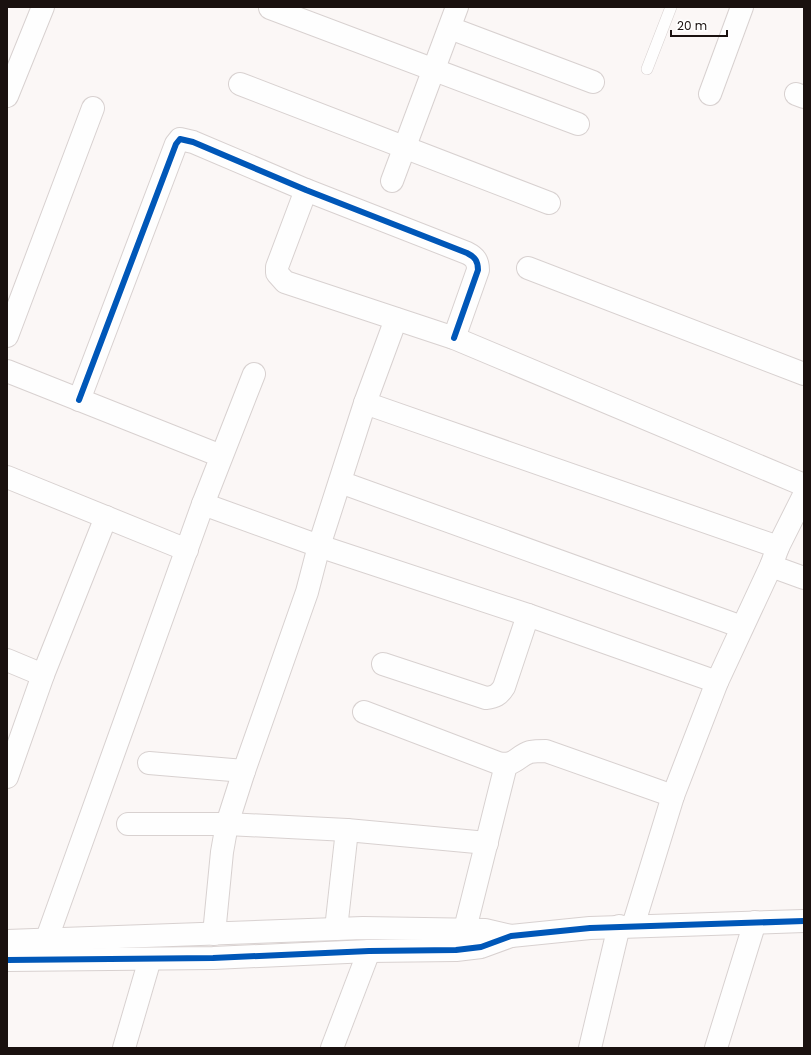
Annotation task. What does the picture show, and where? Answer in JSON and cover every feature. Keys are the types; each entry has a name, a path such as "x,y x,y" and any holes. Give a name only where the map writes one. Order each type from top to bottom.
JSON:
{"street":[{"path":"7,96 43,7"},
{"path":"392,182 457,7"},
{"path":"710,94 742,7"},
{"path":"270,8 578,124"},
{"path":"450,28 593,82"},
{"path":"240,84 549,203"},
{"path":"7,336 92,108"},
{"path":"79,400 176,144 180,139 193,142 306,190 467,252 474,257 478,262 478,270 454,338"},
{"path":"306,190 277,267 277,273 285,282 454,338 804,485"},
{"path":"528,268 804,374"},
{"path":"214,934 222,852 227,824 244,771 307,592 365,403 396,319"},
{"path":"7,371 221,456"},
{"path":"46,941 203,504 254,374"},
{"path":"365,403 774,557 804,578"},
{"path":"7,477 187,550"},
{"path":"340,482 742,627"},
{"path":"590,1048 626,926 716,682 804,495"},
{"path":"203,504 320,546 528,615 716,682"},
{"path":"7,776 43,675 106,517"},
{"path":"383,664 486,698 499,695 504,687 528,615"},
{"path":"7,660 43,675"},
{"path":"364,712 498,763 506,765 512,763 529,752 546,751 673,796"},
{"path":"149,764 244,771"},
{"path":"465,929 488,843 506,765"},
{"path":"128,824 227,824 347,830 488,843"},
{"path":"336,929 347,830"},
{"path":"7,960 213,958 456,950 481,947 511,936 590,928 804,921"},
{"path":"716,1048 755,922"},
{"path":"7,941 46,941 336,929 465,929 485,930 511,936"},
{"path":"332,1048 369,952"},
{"path":"124,1048 150,959"}],"lane":[{"path":"647,69 671,7"}],"cycle path":[{"path":"79,400 176,144 180,139 193,142 306,190 472,256 477,262 478,270 454,338"},
{"path":"7,960 213,958 369,951 456,950 481,947 511,936 590,928 804,921"}]}
